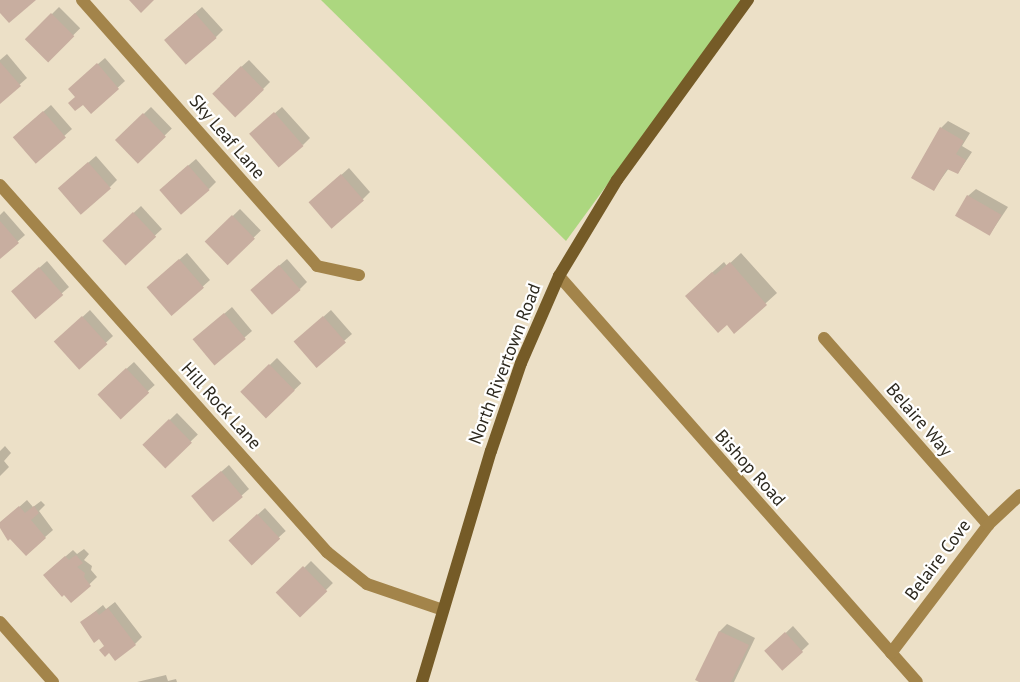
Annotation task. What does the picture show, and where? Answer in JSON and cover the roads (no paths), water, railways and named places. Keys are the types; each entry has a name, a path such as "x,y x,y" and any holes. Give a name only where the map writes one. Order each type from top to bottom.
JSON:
{"street":[{"name":"Sky Leaf Lane","path":"82,0 317,266 359,275"},
{"name":"North Rivertown Road","path":"422,682 491,451 521,363 559,276 616,180 748,0"},
{"name":"Hill Rock Lane","path":"0,185 327,552 367,584 443,610"},
{"name":"Bishop Road","path":"559,276 916,682"},
{"name":"Belaire Way","path":"824,338 988,525"},
{"name":"Belaire Cove","path":"891,653 988,525 1020,495"},
{"path":"0,622 53,682"}]}
